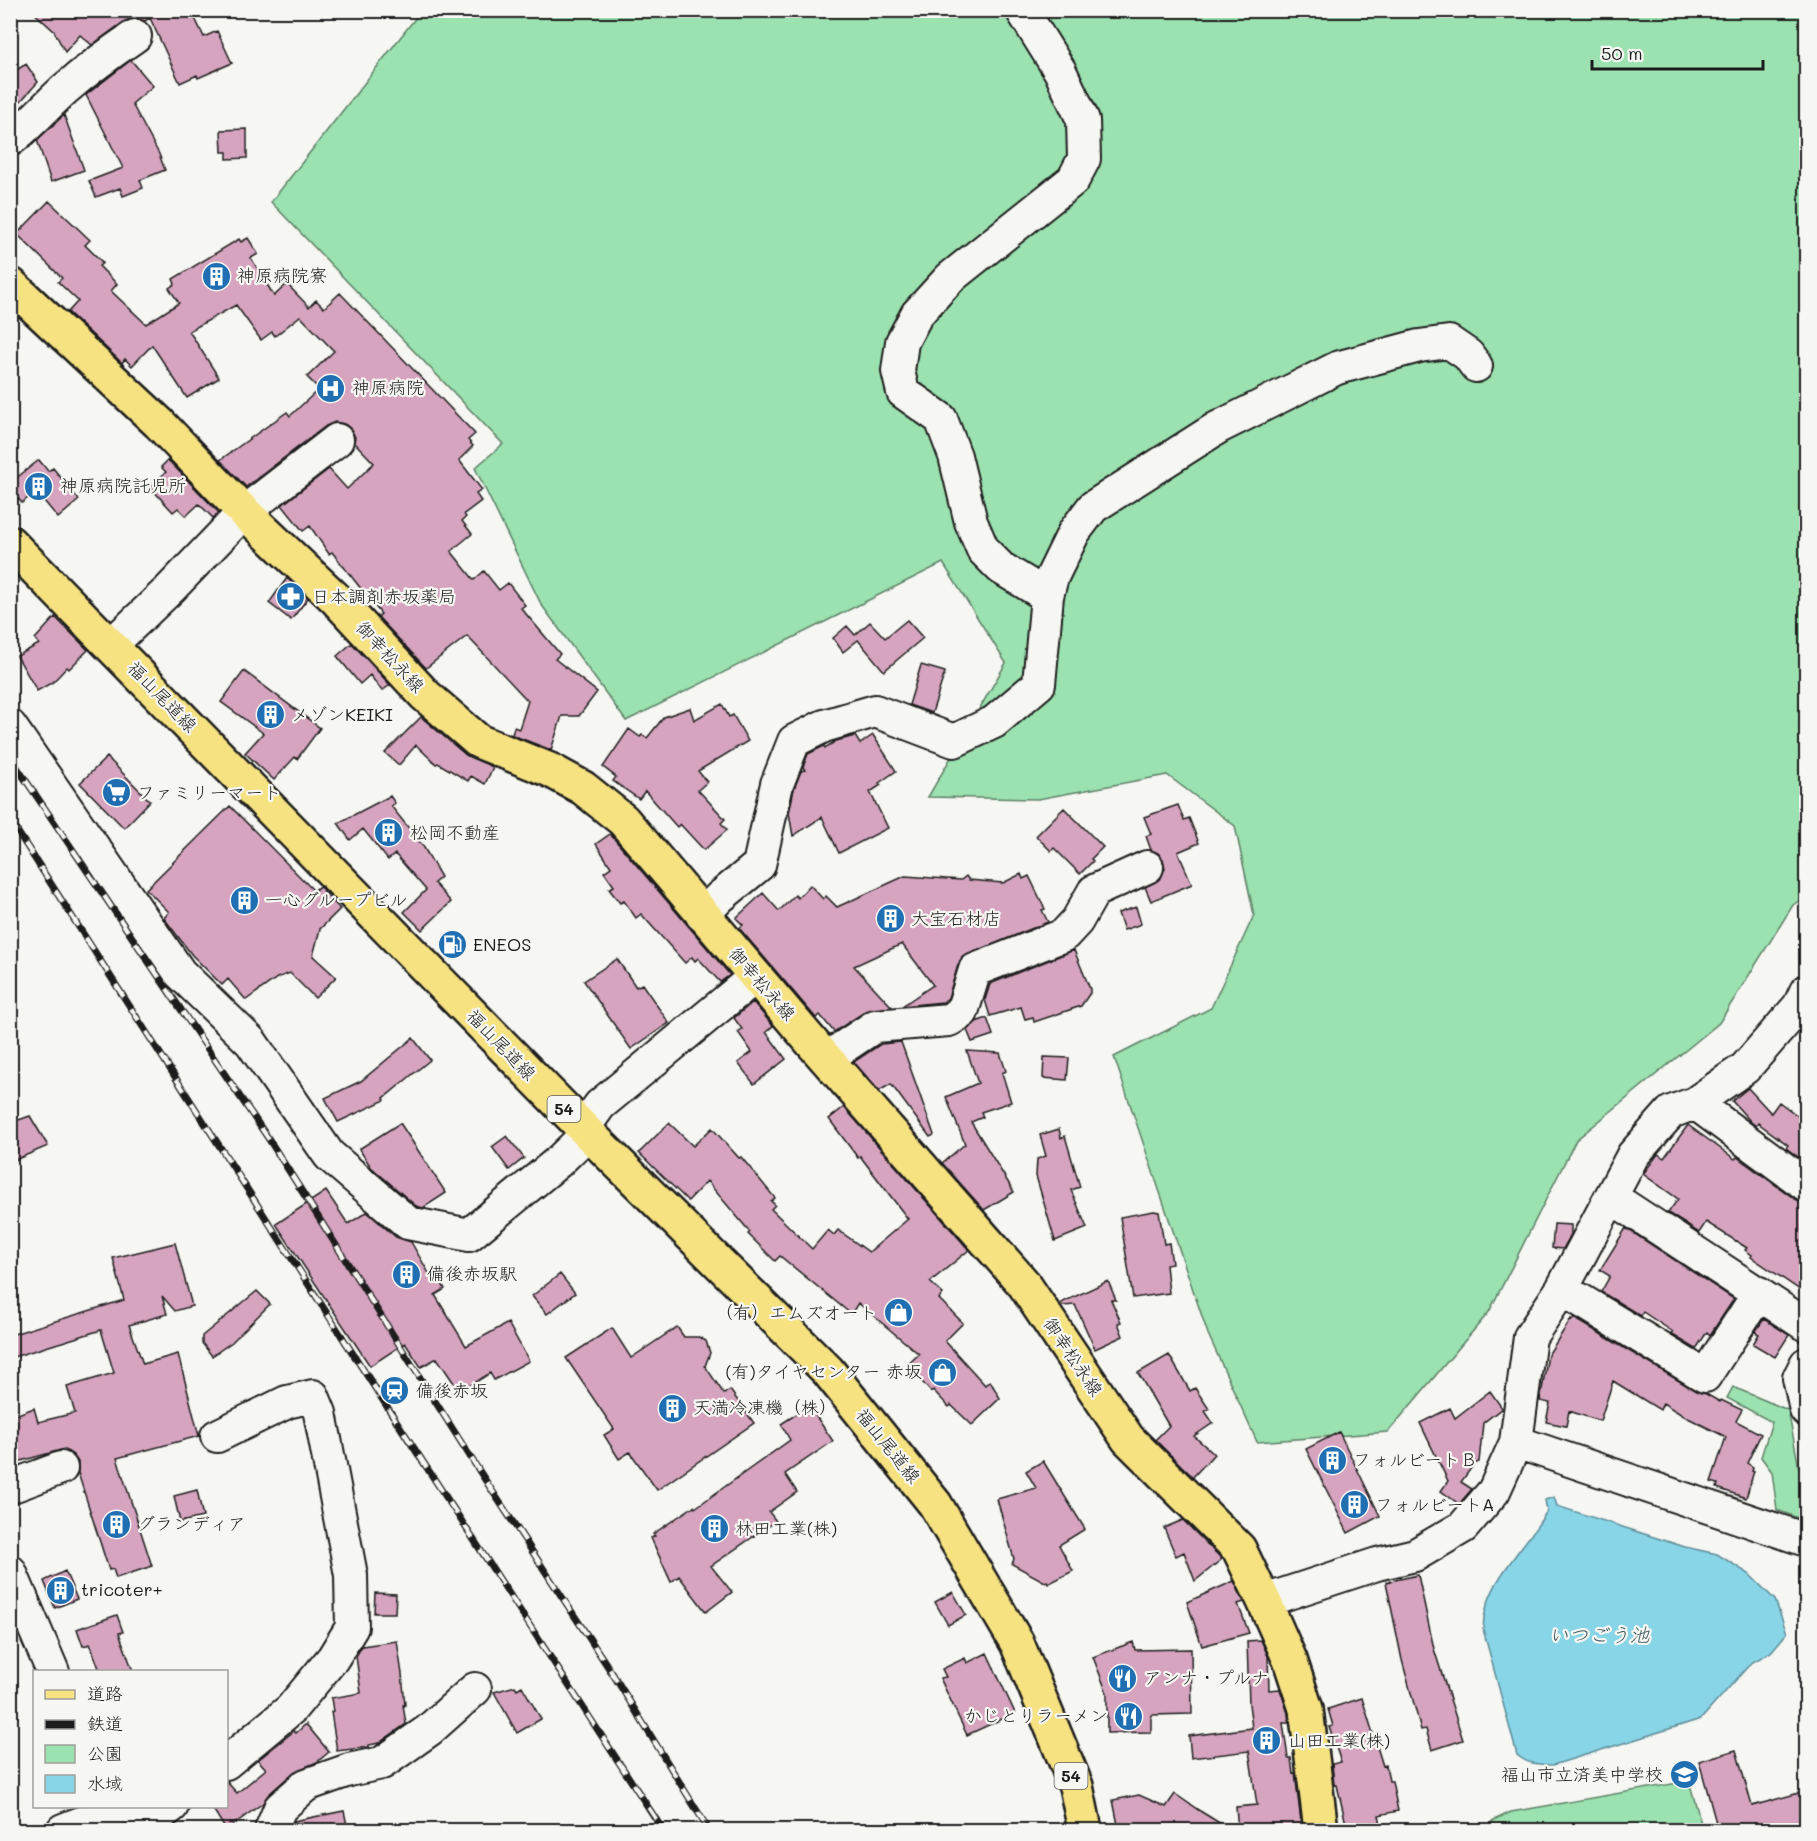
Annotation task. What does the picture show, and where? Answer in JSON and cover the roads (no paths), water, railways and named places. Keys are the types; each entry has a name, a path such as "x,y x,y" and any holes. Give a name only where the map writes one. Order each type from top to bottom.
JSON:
{"main road":[{"name":"御幸松永線","path":"10,284 159,423 244,512 336,599 425,695 478,741 558,774 583,788 623,820 702,915 1024,1284 1128,1438 1239,1550 1290,1660 1306,1709 1322,1830"},
{"name":"福山尾道線","path":"10,543 588,1133 828,1371 935,1504 1017,1643 1076,1786 1085,1830"},
{"name":"福山尾道線","path":"1049,1725 1053,1766 1065,1830"}],"street":[{"path":"1022,10 1060,71 1083,120 1084,159 1073,180 950,278 917,314 902,342 898,371 903,392 941,419 955,456 971,522 983,550 1000,568 1047,596"},
{"path":"10,140 27,127 63,90 97,62 135,36"},
{"path":"702,915 759,865 777,784 794,741 824,726 875,711 954,741 994,722 1039,684 1047,596 1052,577 1074,532 1093,507 1216,428 1337,368 1419,346 1449,342 1468,356 1476,366"},
{"path":"111,645 171,588 244,512 337,440"},
{"path":"10,726 180,973 251,1042 329,1155 408,1223 469,1235 558,1162 588,1133 590,1119 600,1105 756,975"},
{"path":"827,1058 875,1026 949,1020 962,1012 975,970 1064,935 1077,921 1094,891 1147,867"},
{"path":"1264,1600 1377,1563 1415,1555 1463,1527 1494,1491 1516,1442 1530,1337 1562,1289 1633,1155 1671,1112 1695,1103 1745,1068 1799,1006 1806,991"},
{"path":"1695,1103 1806,1185"},
{"path":"1611,1197 1806,1325"},
{"path":"1562,1289 1712,1381 1759,1293"},
{"path":"1806,1364 1799,1378 1806,1410"},
{"path":"217,1436 287,1402 313,1396 320,1413 351,1575 352,1627 333,1658 291,1708 228,1761"},
{"path":"1516,1442 1806,1540"},
{"path":"10,1487 61,1468"},
{"path":"10,1571 53,1670"},
{"path":"271,1830 280,1808 306,1785 349,1770 382,1763 429,1730 475,1689"},
{"path":"63,1830 120,1808"},
{"path":"127,1808 135,1818 139,1830 168,1808"}],"water":[{"name":"いつごう池","path":"1554,1497 1557,1506 1685,1547 1717,1554 1749,1574 1775,1600 1787,1633 1771,1652 1751,1663 1701,1719 1553,1765 1525,1761 1517,1755 1483,1629 1490,1596 1498,1581 1547,1511 1545,1500"}],"railway":[{"path":"10,757 270,1141 480,1472 614,1676 709,1830"},
{"path":"10,820 384,1402 663,1830"}],"place":[{"name":"神原病院寮","path":"216,276"},
{"name":"神原病院","path":"331,388"},
{"name":"神原病院託児所","path":"39,486"},
{"name":"日本調剤赤坂薬局","path":"291,597"},
{"name":"メゾンKEIKI","path":"270,715"},
{"name":"ファミリーマート","path":"116,793"},
{"name":"松岡不動産","path":"389,833"},
{"name":"一心グループビル","path":"244,900"},
{"name":"大宝石材店","path":"890,919"},
{"name":"ENEOS","path":"452,945"},
{"name":"備後赤坂駅","path":"406,1274"},
{"name":"（有）エムズオート","path":"898,1313"},
{"name":"(有)タイヤセンター 赤坂","path":"943,1372"},
{"name":"備後赤坂","path":"395,1391"},
{"name":"天満冷凍機（株）","path":"672,1408"},
{"name":"フォルビートＢ","path":"1332,1460"},
{"name":"フォルビートA","path":"1354,1505"},
{"name":"グランディア","path":"116,1524"},
{"name":"林田工業(株)","path":"714,1529"},
{"name":"tricoter+","path":"60,1590"},
{"name":"アンナ・プルナ","path":"1123,1678"},
{"name":"かじとりラーメン","path":"1129,1716"},
{"name":"山田工業(株)","path":"1267,1741"},
{"name":"福山市立済美中学校","path":"1684,1775"}]}
